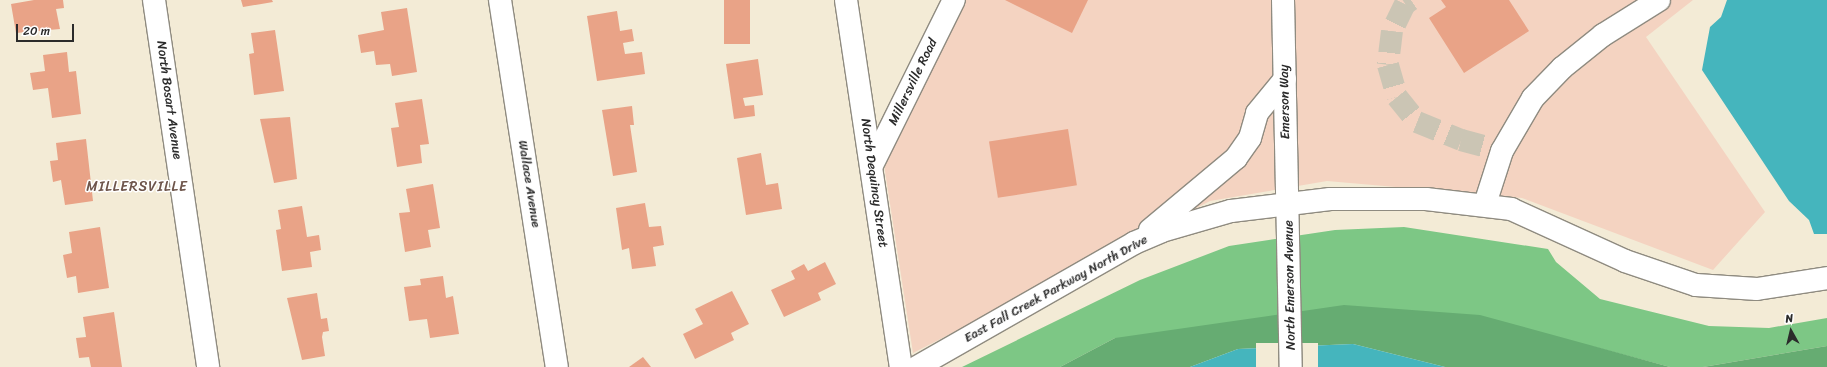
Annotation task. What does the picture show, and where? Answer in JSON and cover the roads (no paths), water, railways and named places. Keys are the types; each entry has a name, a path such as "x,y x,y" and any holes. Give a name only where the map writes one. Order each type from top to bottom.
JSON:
{"main road":[{"name":"North Bosart Avenue","path":"154,0 208,367"},
{"name":"Wallace Avenue","path":"500,0 558,367"},
{"name":"North Dequincy Street","path":"846,0 872,165 901,367"},
{"name":"Millersville Road","path":"872,165 954,0"},
{"name":"Emerson Way","path":"1283,0 1288,204"},
{"path":"1485,204 1502,151 1533,98 1562,68 1603,35 1659,0"},
{"path":"1136,242 1236,158 1250,138 1257,113 1285,79"},
{"name":"East Fall Creek Parkway North Drive","path":"917,367 1136,242 1197,219 1288,204 1384,198 1485,204 1511,209 1631,263 1696,285 1758,289 1827,278"},
{"name":"North Emerson Avenue","path":"1288,204 1291,367"}],"water":[{"path":"1727,0 1827,0 1827,234 1814,234 1809,220 1789,201 1702,70 1710,27 1721,17"},
{"path":"1353,344 1445,367 1190,367 1238,349"}],"tunnel":[{"path":"1411,0 1405,4 1392,31 1388,65 1397,97 1417,122 1461,140 1502,151"}],"district":[{"name":"MILLERSVILLE","path":"137,187"}]}
